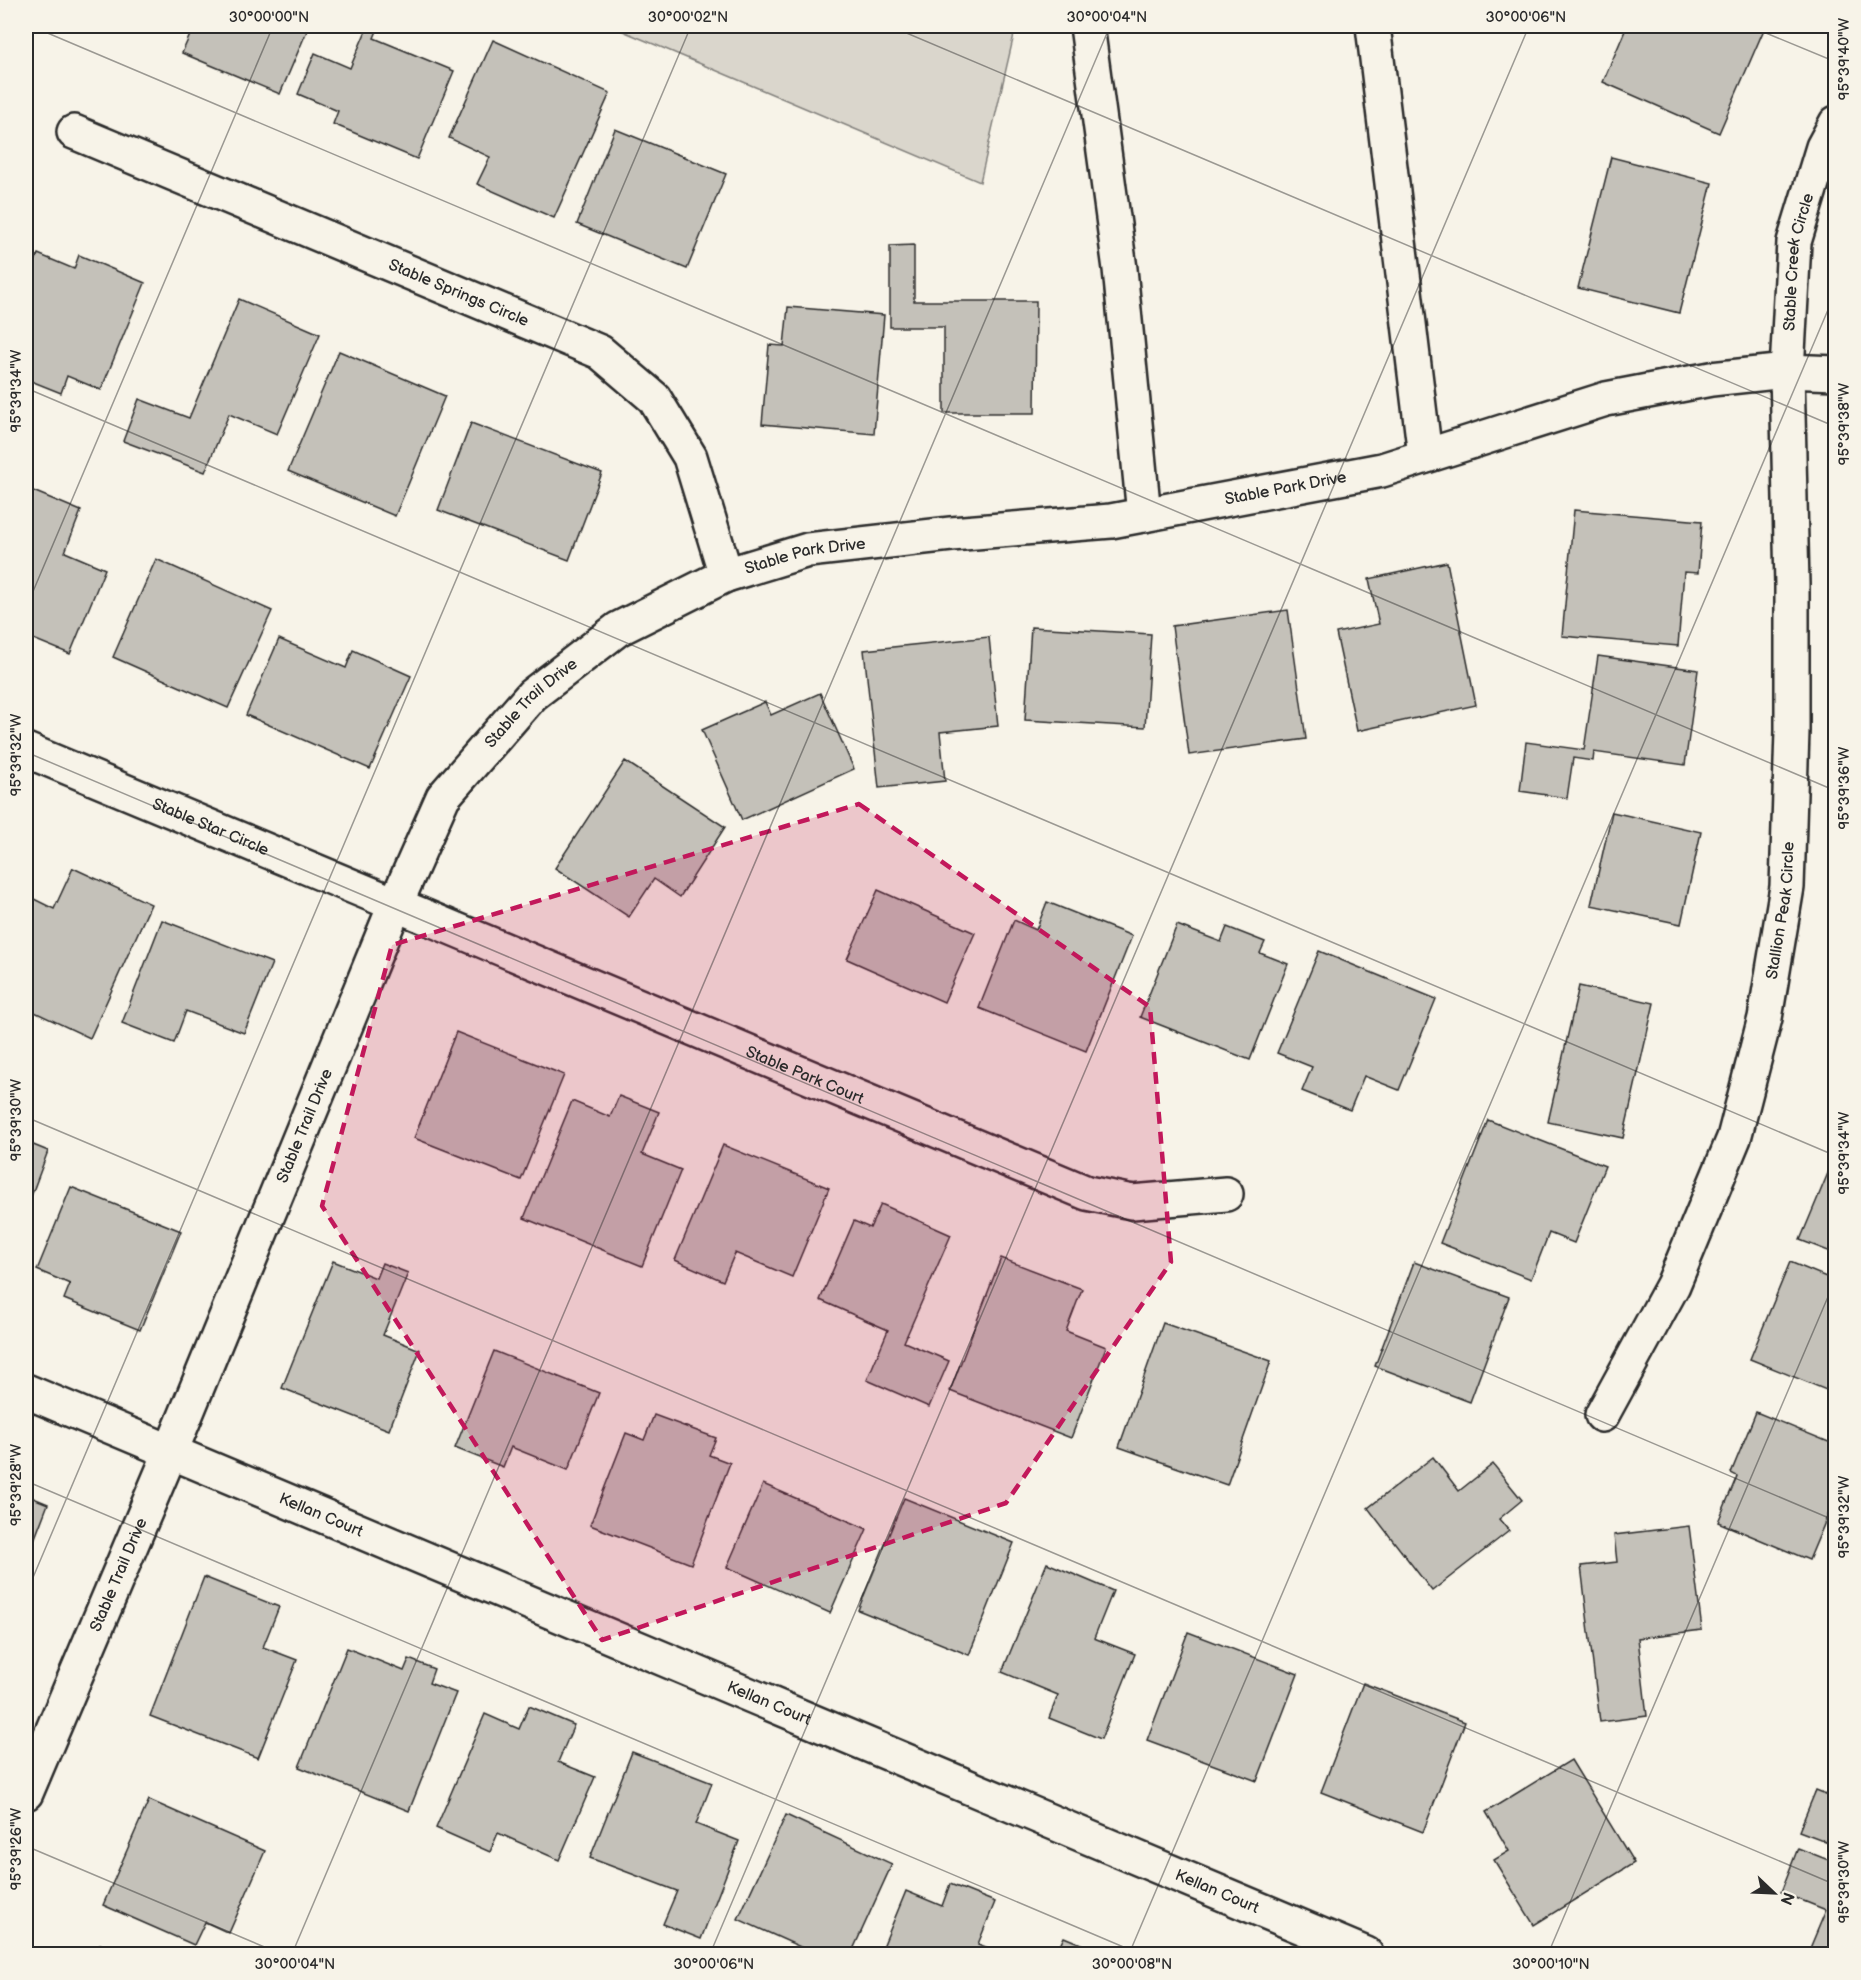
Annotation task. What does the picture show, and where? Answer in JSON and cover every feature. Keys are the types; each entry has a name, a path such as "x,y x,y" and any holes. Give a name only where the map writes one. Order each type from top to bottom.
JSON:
{"street":[{"path":"1087,26 1120,268 1144,515"},
{"path":"1373,26 1425,456"},
{"name":"Stable Creek Circle","path":"1787,370 1794,242 1823,147 1836,123"},
{"name":"Stable Springs Circle","path":"74,132 600,352 654,398 690,457 726,574"},
{"name":"Stable Park Drive","path":"726,574 808,550 951,534 1111,521 1382,470 1606,399 1711,379 1787,370 1836,373"},
{"name":"Stallion Peak Circle","path":"1602,1415 1673,1285 1734,1138 1765,1018 1787,887 1792,585 1787,370"},
{"name":"Stable Trail Drive","path":"26,1793 171,1451 396,903 443,797 532,695 618,629 726,574"},
{"name":"Stable Star Circle","path":"26,750 396,903"},
{"name":"Stable Park Court","path":"396,903 1087,1193 1132,1202 1226,1194"},
{"name":"Kellan Court","path":"26,1391 1366,1954"}],"highlighted area":[{"path":"859,804 1150,1007 1171,1262 1006,1503 602,1640 322,1206 392,945"}],"shaded area":[{"path":"611,26 1016,26 980,182"}],"building":[{"path":"194,26 309,26 280,94 182,53"},
{"path":"368,26 379,26 374,38 454,71 417,159 333,124 338,111 298,94 315,53 350,68"},
{"path":"1627,26 1765,27 1719,133 1603,82"},
{"path":"493,40 610,93 554,218 477,184 490,157 449,138"},
{"path":"615,129 726,174 687,269 577,224"},
{"path":"1611,157 1712,183 1679,313 1578,288"},
{"path":"914,245 914,301 1036,301 1035,413 944,413 944,327 890,327 890,246"},
{"path":"38,254 74,269 79,255 145,283 101,390 67,376 61,393 26,379 26,285"},
{"path":"239,299 320,334 277,434 229,414 205,472 123,441 139,399 189,418"},
{"path":"788,307 884,315 874,434 762,424 769,345 784,346"},
{"path":"339,351 445,396 395,516 288,471"},
{"path":"471,423 602,473 569,560 438,510"},
{"path":"26,488 81,511 65,552 105,569 70,654 26,636"},
{"path":"1574,510 1702,521 1698,573 1684,572 1678,646 1562,636"},
{"path":"156,559 272,611 228,708 113,657"},
{"path":"1447,562 1476,705 1357,731 1336,633 1379,624 1369,579"},
{"path":"1288,610 1306,739 1189,755 1172,626"},
{"path":"1031,627 1151,634 1145,727 1025,720"},
{"path":"989,637 998,726 940,732 945,781 879,788 864,650"},
{"path":"279,639 346,668 353,650 411,676 370,769 246,715"},
{"path":"1598,656 1698,670 1685,765 1594,752 1593,761 1573,758 1567,798 1520,791 1526,742 1584,750"},
{"path":"820,693 854,769 742,820 702,730 765,702 771,715"},
{"path":"625,761 725,827 680,897 654,879 629,917 555,868"},
{"path":"1612,812 1701,832 1681,924 1591,905"},
{"path":"73,868 151,904 90,1038 26,1008 26,895 54,909"},
{"path":"878,890 975,933 944,1002 847,959"},
{"path":"1047,902 1132,936 1086,1051 979,1008 1014,920 1036,930"},
{"path":"162,920 272,963 244,1033 186,1011 174,1043 122,1023"},
{"path":"1177,925 1221,942 1227,927 1265,942 1260,953 1288,964 1250,1060 1140,1017"},
{"path":"1319,951 1436,999 1399,1090 1364,1076 1350,1110 1302,1091 1312,1067 1277,1053"},
{"path":"1579,986 1654,1003 1623,1138 1548,1122"},
{"path":"456,1032 564,1075 521,1180 414,1138"},
{"path":"619,1096 659,1112 642,1154 681,1170 642,1266 524,1218 572,1101 610,1117"},
{"path":"1488,1120 1605,1166 1574,1243 1549,1233 1531,1279 1440,1243"},
{"path":"26,1142 48,1151 26,1210"},
{"path":"723,1145 829,1188 792,1277 735,1253 723,1281 675,1260"},
{"path":"1836,1154 1836,1254 1800,1240"},
{"path":"71,1187 181,1231 140,1330 64,1299 70,1284 37,1270"},
{"path":"881,1204 951,1235 904,1342 949,1361 929,1407 867,1380 888,1330 820,1300 854,1221 870,1228"},
{"path":"1001,1258 1082,1289 1066,1331 1106,1347 1071,1438 950,1391"},
{"path":"333,1261 376,1278 382,1263 408,1273 383,1335 420,1350 389,1430 282,1388"},
{"path":"1414,1262 1509,1297 1470,1402 1375,1366"},
{"path":"1790,1262 1836,1281 1836,1369 1830,1381 1836,1383 1836,1394 1750,1359"},
{"path":"1163,1323 1271,1361 1227,1485 1119,1447"},
{"path":"494,1351 599,1393 568,1470 511,1447 503,1467 455,1448"},
{"path":"1756,1412 1836,1445 1836,1496 1809,1560 1718,1522 1737,1476 1731,1473"},
{"path":"654,1415 716,1438 709,1455 730,1463 691,1564 590,1525 626,1433 644,1440"},
{"path":"1836,1417 1836,1436 1829,1433"},
{"path":"1433,1457 1459,1491 1493,1464 1522,1500 1499,1519 1509,1531 1432,1591 1368,1508"},
{"path":"763,1484 867,1529 830,1613 727,1567"},
{"path":"26,1495 48,1504 26,1561"},
{"path":"904,1498 1014,1543 969,1655 858,1610"},
{"path":"1689,1526 1702,1630 1638,1638 1647,1716 1600,1722 1581,1566 1617,1562 1614,1535"},
{"path":"1047,1563 1113,1591 1094,1638 1135,1654 1101,1739 1049,1718 1058,1695 1002,1672"},
{"path":"204,1577 279,1607 263,1647 297,1660 258,1758 150,1716"},
{"path":"1188,1632 1298,1674 1257,1781 1147,1740"},
{"path":"347,1648 404,1671 409,1659 434,1669 429,1683 456,1693 409,1811 299,1767"},
{"path":"1363,1683 1465,1722 1423,1832 1321,1792"},
{"path":"529,1706 574,1725 558,1762 595,1777 559,1860 498,1833 490,1852 436,1828 485,1714 519,1729"},
{"path":"632,1752 712,1783 696,1824 739,1841 701,1939 663,1924 677,1891 590,1858"},
{"path":"1571,1760 1634,1863 1534,1925 1494,1860 1509,1851 1486,1812"},
{"path":"1816,1790 1836,1798 1836,1845 1799,1831"},
{"path":"149,1800 265,1851 229,1933 205,1922 194,1945 103,1905"},
{"path":"786,1815 892,1864 851,1954 816,1954 738,1919"},
{"path":"1798,1848 1836,1863 1836,1877 1828,1897 1836,1900 1836,1954 1808,1953 1826,1910 1781,1892"},
{"path":"950,1884 995,1902 978,1944 1004,1954 880,1954 906,1891 942,1906"},
{"path":"1064,1937 1105,1954 1056,1954"},
{"path":"100,1944 127,1954 96,1954"}]}
